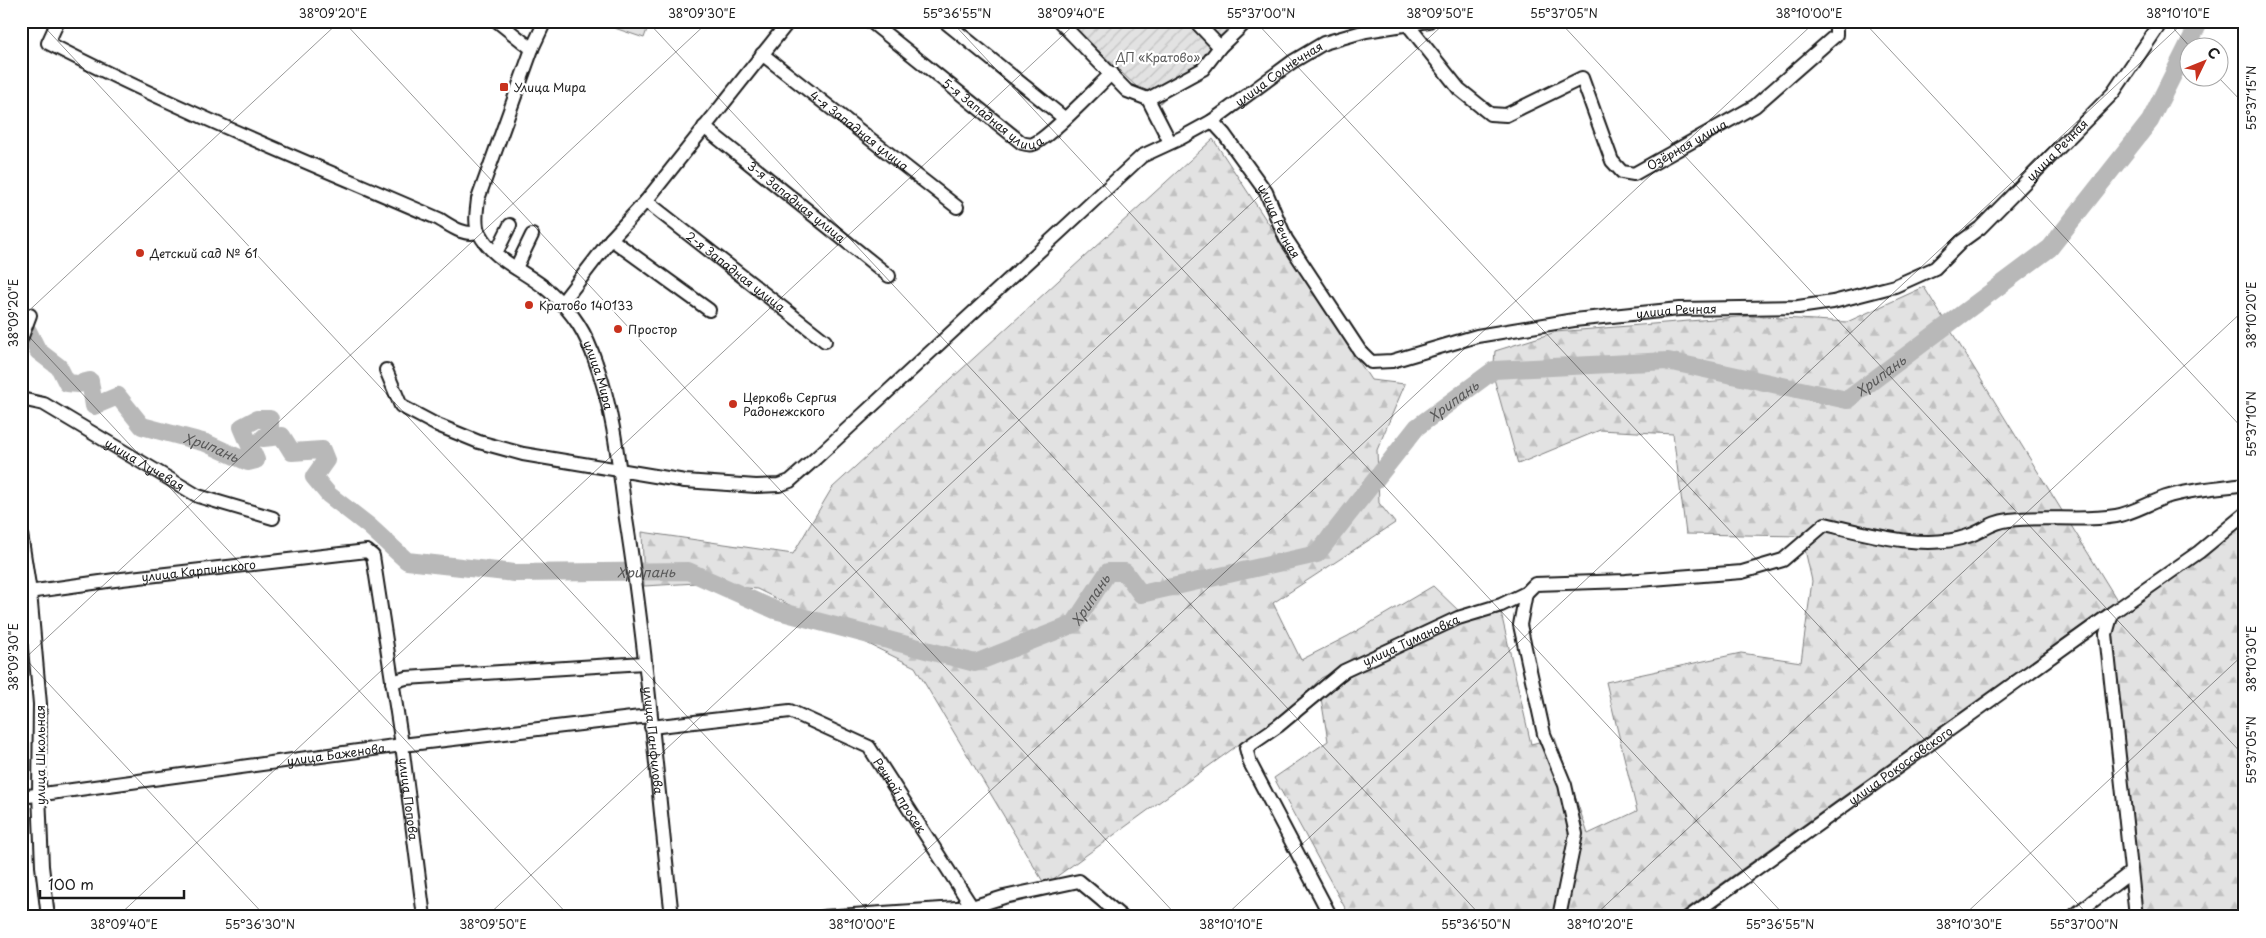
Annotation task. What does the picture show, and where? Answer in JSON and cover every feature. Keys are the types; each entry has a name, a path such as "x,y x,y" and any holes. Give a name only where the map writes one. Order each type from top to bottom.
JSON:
{"street":[{"path":"58,21 48,43 149,93 438,219 457,230 471,234 478,232 476,212 478,199 532,49 545,21"},
{"path":"497,21 532,49"},
{"path":"561,304 611,239 646,201 789,21"},
{"name":"5-я Западная улица","path":"870,21 1022,143 1032,145 1039,141 1112,73"},
{"path":"944,21 1064,118"},
{"path":"1059,21 1112,73 1127,91 1148,99 1170,142"},
{"path":"1195,21 1220,47"},
{"path":"1148,99 1203,69 1220,47 1247,21"},
{"name":"улица Солнечная","path":"386,370 401,406 435,424 479,442 523,454 644,476 708,484 779,485 790,481 1142,156 1212,120 1292,62 1324,43 1366,31 1429,21"},
{"name":"Озёрная улица","path":"1408,25 1459,89 1490,114 1506,115 1582,78 1612,160 1622,172 1634,174 1755,106 1836,34 1836,21"},
{"name":"улица Речная","path":"1212,120 1266,192 1286,238 1360,351 1371,362 1392,361 1476,336 1545,324 1679,309 1798,307 1833,302 1895,286 1935,268 1955,248 1980,228 2113,93 2162,21"},
{"name":"4-я Западная улица","path":"762,54 957,207"},
{"name":"3-я Западная улица","path":"704,127 889,276"},
{"name":"2-я Западная улица","path":"646,201 825,341"},
{"path":"496,253 510,225"},
{"name":"улица Мира","path":"478,232 496,253 550,292 579,324 587,336 601,375 619,470 633,564"},
{"path":"516,268 532,235"},
{"path":"611,239 709,310"},
{"path":"21,339 30,315"},
{"name":"улица Лучевая","path":"21,399 44,404 198,496 273,518"},
{"name":"улица Тумановка","path":"1331,917 1250,763 1246,748 1278,726 1344,671 1458,618 1501,605 1526,593 1535,584 1626,581 1742,572 1783,560 1825,524 1896,540 1942,540 1968,536 1996,522 2033,516 2054,519 2086,519 2119,515 2168,497 2245,484"},
{"name":"улица Рокоссовского","path":"1689,917 2199,552 2245,514"},
{"name":"улица Школьная","path":"21,534 26,593 40,704 39,794 42,866 48,917"},
{"name":"улица Карпинского","path":"26,593 122,579 200,572 367,551 373,556"},
{"name":"улица Попова","path":"373,556 402,745 424,917"},
{"name":"улица Панфилова","path":"633,564 672,917"},
{"path":"1526,593 1520,625 1544,734 1564,786 1576,834 1559,917"},
{"path":"2112,613 2106,634 2136,917"},
{"path":"392,682 406,678 644,663"},
{"name":"Речной просек","path":"650,721 790,711 869,747 972,907"},
{"name":"улица Баженова","path":"21,797 402,745 650,721"},
{"path":"2072,917 2131,872"},
{"path":"823,917 972,907 1004,897 1079,881 1122,917"}],"green space":[{"path":"594,21 650,21 644,38"},
{"name":"ДП «Кратово»","path":"1067,21 1246,21 1157,106"},
{"path":"1213,139 1371,380 1405,384 1377,450 1379,503 1395,523 1273,603 1301,660 1348,636 1433,586 1460,612 1321,678 1284,717 1261,734 1238,745 1045,885 915,667 757,589 697,583 644,586 642,532 793,554 832,488"},
{"path":"1924,287 2117,600 1675,917 1350,917 1274,778 1328,741 1321,698 1361,668 1457,624 1501,613 1531,744 1555,738 1588,834 1637,811 1606,682 1741,653 1801,662 1812,581 1802,536 1686,534 1673,434 1600,430 1518,464 1493,375 1495,351 1556,332 1749,316 1847,322"},
{"path":"2245,524 2245,917 2140,917 2110,633 2118,613"}],"waterway":[{"path":"21,30 23,21"},
{"name":"Хрипань","path":"21,328 28,331 38,351 59,367 67,383 78,384 90,381 94,406 118,396 142,426 206,443 248,462 256,460 242,427 257,419 270,419 270,432 263,438 282,436 292,452 322,450 326,460 314,477 329,495 369,526 407,561 515,573 688,571 775,610 975,663 1074,624 1108,572 1125,572 1141,594 1317,554 1417,427 1494,370 1668,361 1847,400 2050,248 2150,121 2200,21"}],"place":[{"name":"Улица Мира","path":"504,87"},
{"name":"Детский сад № 61","path":"140,253"},
{"name":"Кратово 140133","path":"529,305"},
{"name":"Простор","path":"618,329"},
{"name":"Церковь Сергия Радонежского","path":"733,404"}]}
